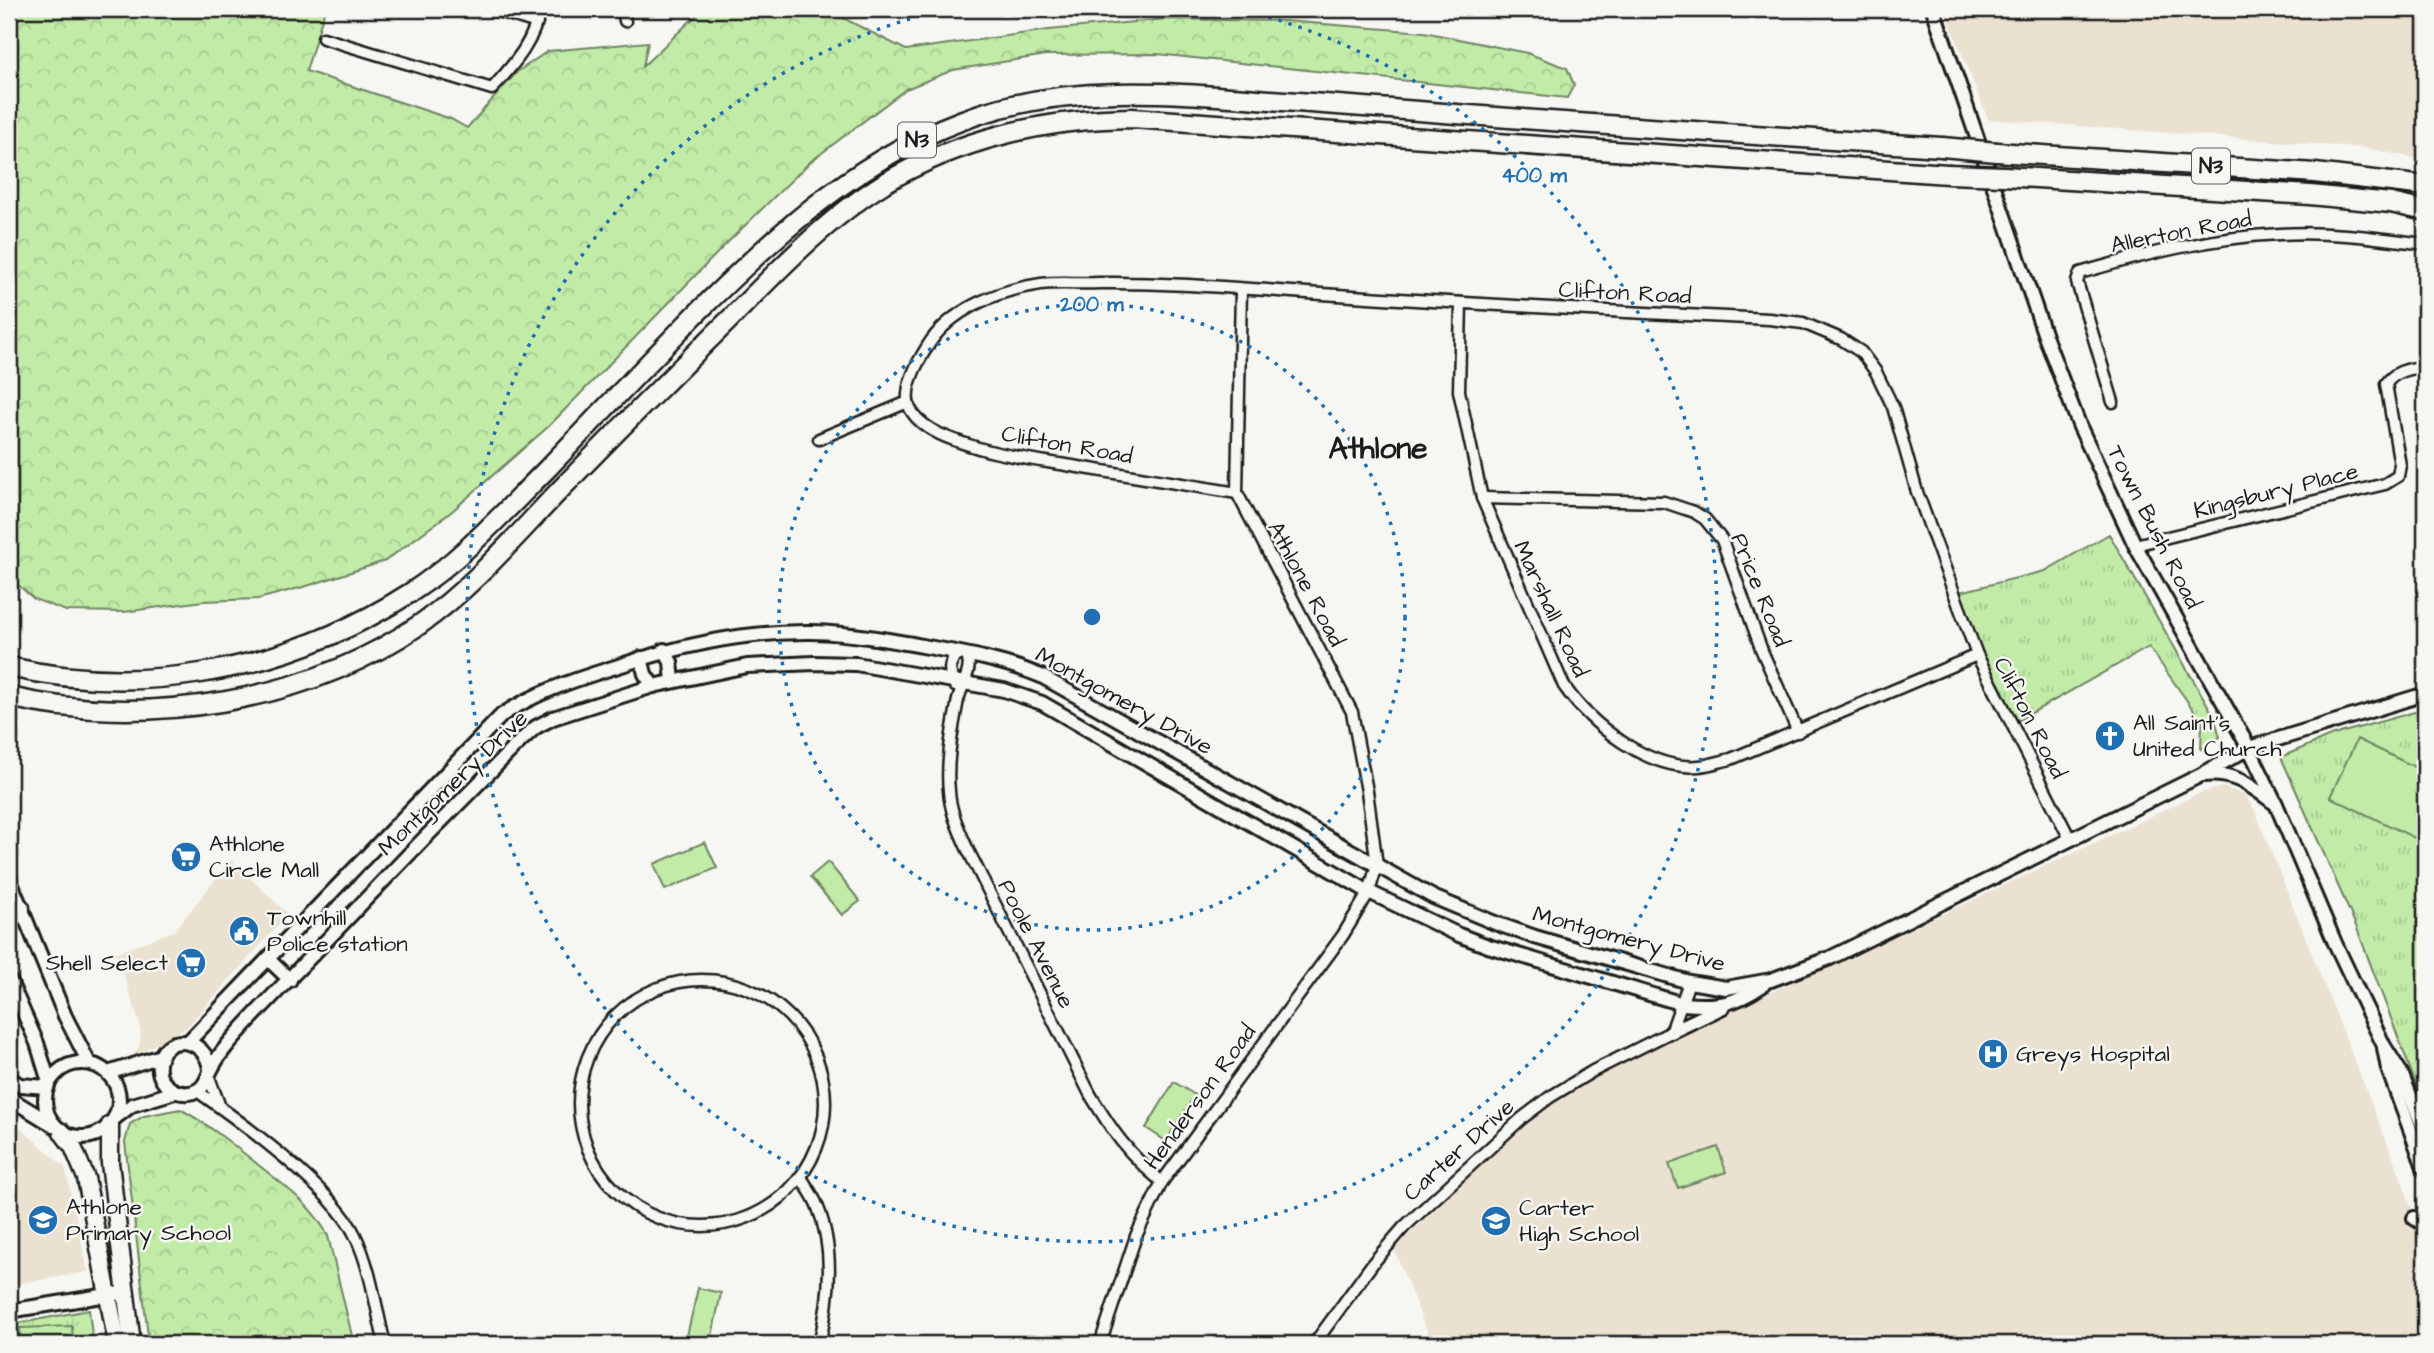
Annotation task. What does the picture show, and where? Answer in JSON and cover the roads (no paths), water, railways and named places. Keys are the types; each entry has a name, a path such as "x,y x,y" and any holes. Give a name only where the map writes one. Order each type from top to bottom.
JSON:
{"highway":[{"name":"N3","path":"9,667 74,678 179,676 232,667 277,655 324,639 367,619 448,565 740,270 821,199 894,151 940,129 985,112 1048,99 1093,93 1203,95 1580,124 2315,173 2425,187"},
{"name":"N3","path":"9,697 36,704 93,710 197,706 243,698 286,686 374,651 419,625 489,565 627,420 821,231 881,185 914,167 983,140 1060,121 1132,118 1948,174 2310,195 2391,203 2425,211"}],"main road":[{"path":"113,1121 110,1163 132,1344"},
{"path":"58,1129 73,1147 86,1178 117,1344"}],"street":[{"path":"491,9 537,23"},
{"path":"323,38 492,89 530,41 539,9"},
{"path":"623,9 625,21"},
{"name":"Town Bush Road","path":"1933,9 2080,426 2135,545 2249,748 2276,804 2335,943 2384,1046 2395,1061 2425,1132"},
{"name":"Allerton Road","path":"2113,402 2077,282 2077,276 2082,272 2226,239 2281,234 2327,234 2425,244"},
{"name":"Clifton Road","path":"1237,494 975,447 945,436 923,424 912,412 908,402 910,384 919,359 932,338 950,320 973,305 1000,294 1042,284 1142,282 1461,303 1769,319 1803,323 1841,338 1861,352 1876,372 1893,407 1917,492 1977,655 2070,839"},
{"name":"Athlone Road","path":"1241,289 1237,494 1352,712 1377,865 1369,892"},
{"name":"Marshall Road","path":"1461,303 1459,391 1482,498 1564,686 1577,705 1597,724 1623,742 1672,764 1699,766 1731,759 1977,655"},
{"name":"Kingsbury Place","path":"2135,545 2385,484 2400,473 2386,384 2392,375 2398,372 2425,366"},
{"path":"819,439 908,402"},
{"name":"Price Road","path":"1482,498 1664,502 1681,506 1705,519 1722,540 1762,651 1798,732"},
{"name":"Montgomery Drive","path":"188,1042 502,715 543,692 664,650 760,634 812,632 864,636 1011,664 1041,676 1462,911 1535,937 1689,982 1726,988 1770,980 1830,958 2199,776 2249,748 2425,694"},
{"path":"664,650 671,662 673,681"},
{"name":"Poole Avenue","path":"958,683 949,673 949,666 962,653 970,666 958,683 948,762 949,793 967,848 1090,1094 1112,1132 1129,1152 1162,1182"},
{"path":"641,658 645,674 653,686"},
{"name":"Montgomery Drive","path":"210,1073 247,1023 402,860 536,727 553,718 653,686 747,666 856,664 1004,690 1042,704 1369,892 1460,935 1507,952 1683,1004 1729,1004 1770,980"},
{"path":"1175,780 1187,759"},
{"path":"1190,788 1198,780 1202,768"},
{"path":"2199,776 2221,774 2238,779 2276,804"},
{"path":"9,878 15,915 89,1063"},
{"name":"Henderson Road","path":"1100,1344 1136,1236 1162,1182 1343,935 1369,892"},
{"path":"1507,952 1513,929"},
{"path":"1531,958 1535,937"},
{"path":"268,959 290,980"},
{"path":"9,979 37,1043 48,1084 45,1108 58,1129"},
{"path":"705,979 736,985 760,994 788,1013 802,1029 816,1055 823,1079 821,1130 813,1155 801,1177 761,1211 735,1222 712,1227 683,1225 658,1219 637,1209 617,1194 599,1171 589,1152 582,1116 582,1084 588,1059 597,1039 630,1002 650,989 676,981 705,979"},
{"path":"1671,1032 1689,982"},
{"path":"1671,1032 1729,1004"},
{"name":"Carter Drive","path":"1314,1344 1373,1263 1404,1227 1521,1119 1550,1097 1593,1071 1671,1032"},
{"path":"108,1073 161,1056 174,1044 188,1042 197,1045 209,1060 220,1107"},
{"name":"Town Bush Road","path":"2384,1046 2388,1069 2425,1170"},
{"path":"161,1056 159,1065 162,1081 175,1092"},
{"path":"48,1084 56,1073 77,1063 89,1063 108,1073 116,1082 119,1093 120,1105 113,1121"},
{"path":"9,1098 72,1136 93,1136 132,1105 175,1092 186,1094 197,1091 210,1073"},
{"path":"9,1078 20,1085 48,1084"},
{"path":"197,1091 302,1173 344,1216 355,1235 364,1260 385,1344"},
{"path":"801,1177 817,1205 827,1246 829,1285 819,1344"},
{"path":"9,1311 126,1292"}],"place":[{"name":"All Saint's United Church","path":"2110,736"},
{"name":"Athlone Circle Mall","path":"186,857"},
{"name":"Townhill Police station","path":"244,931"},
{"name":"Shell Select","path":"191,963"},
{"name":"Greys Hospital","path":"1993,1054"},
{"name":"Athlone Primary School","path":"43,1220"},
{"name":"Carter High School","path":"1496,1221"}],"district":[{"name":"Athlone","path":"1378,449"}]}
